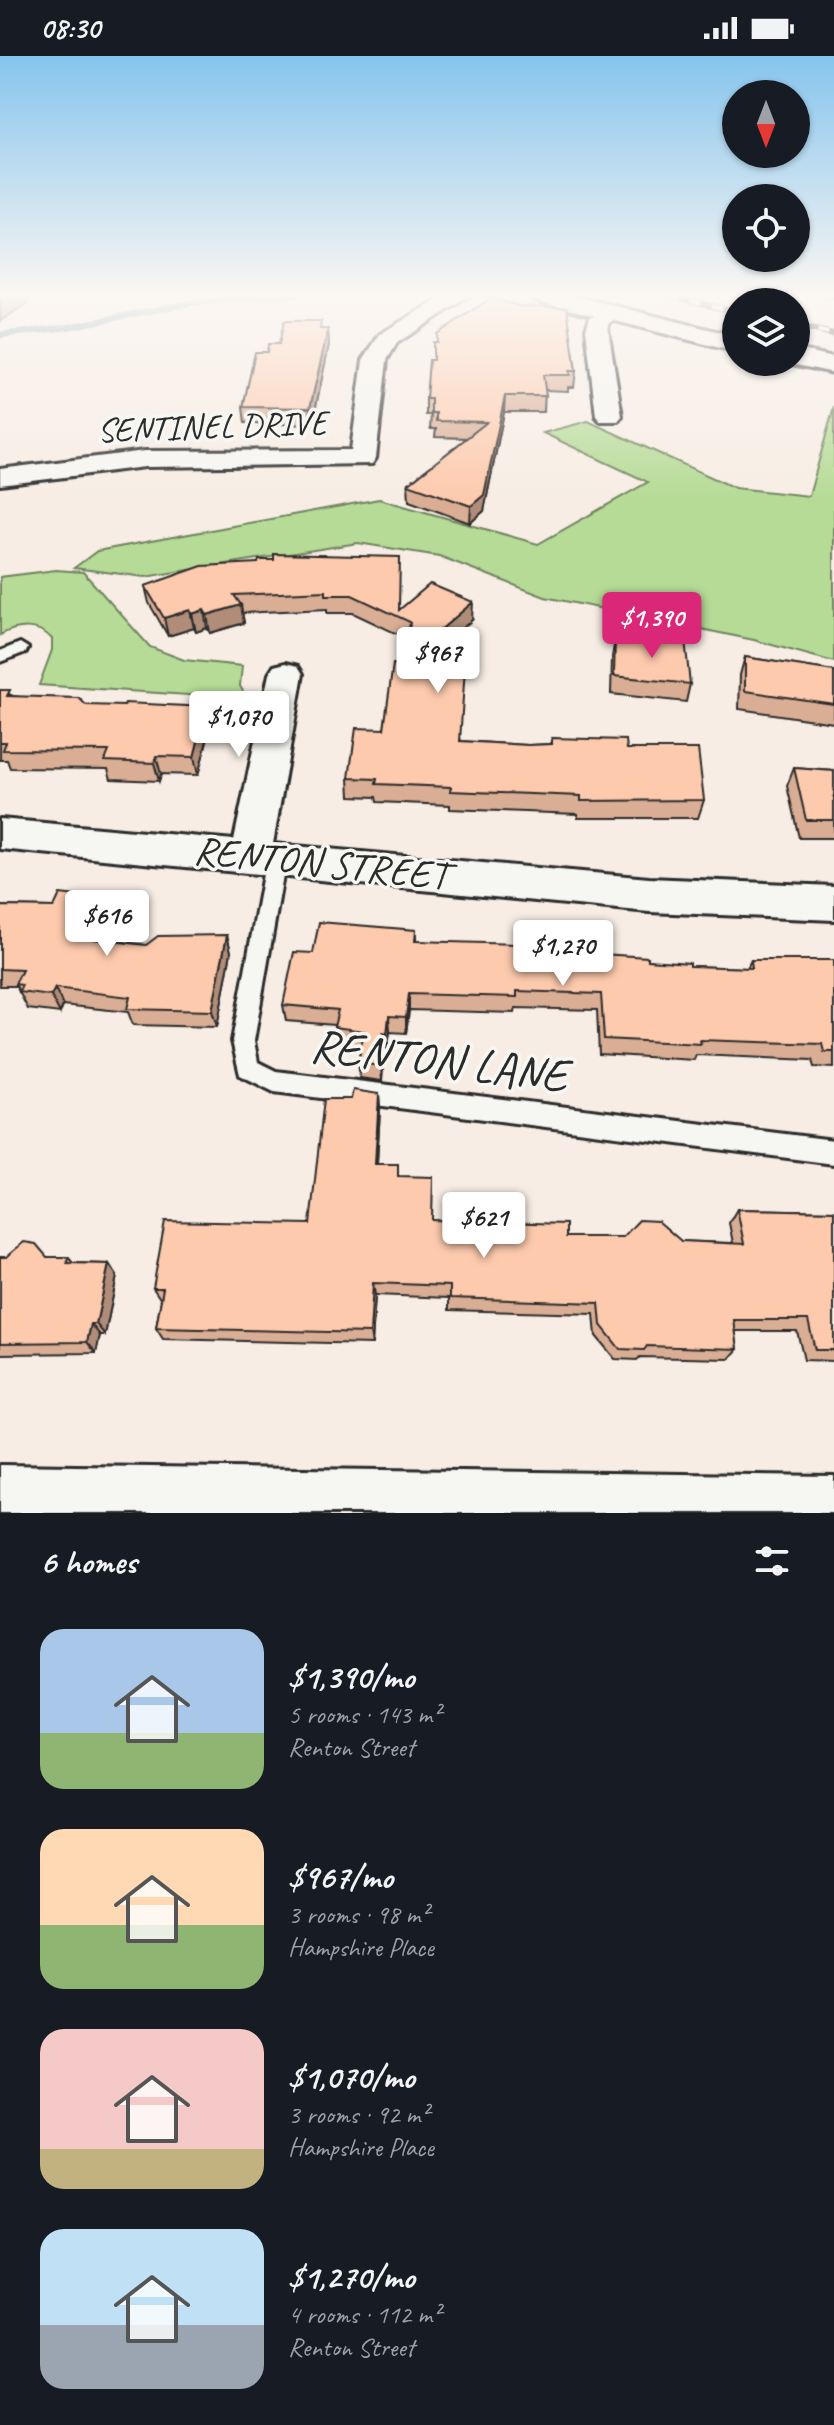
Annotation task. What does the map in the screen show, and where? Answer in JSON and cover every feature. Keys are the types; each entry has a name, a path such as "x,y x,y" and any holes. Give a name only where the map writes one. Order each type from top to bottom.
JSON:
{"street":[{"name":"SENTINEL DRIVE","path":"0,477 145,459 363,458 375,363"},
{"path":"602,363 609,416"},
{"path":"264,857 286,674"},
{"name":"RENTON STREET","path":"0,834 649,895 834,903"},
{"path":"0,1497 834,1508"}],"lane":[{"path":"0,657 20,648"},
{"name":"RENTON LANE","path":"264,857 243,1041 248,1068 274,1081 834,1152"}],"green space":[{"path":"834,407 834,662 754,640 545,597 439,556 358,543 145,577 74,568 97,551 379,499 538,544 648,482 543,433 588,421 735,488 809,496"},
{"path":"56,570 83,572 150,647 184,660 242,666 240,686 244,693 233,698 39,685 52,650 52,639 34,628 0,635 0,577"}],"building":[{"path":"253,363 320,363 310,408 243,407"},
{"path":"429,363 575,363 576,371 569,371 570,375 543,375 546,396 505,396 484,495 471,506 408,484 487,422 436,421 436,413 431,413 431,399 426,399"},
{"path":"274,554 400,557 399,610 430,584 473,602 417,650 466,653 460,741 528,745 552,744 552,738 626,740 627,749 698,749 704,800 581,801 581,796 450,791 451,787 376,784 377,779 349,778 356,728 384,729 393,664 405,665 410,622 352,595 326,595 326,591 234,595 241,605 207,615 204,610 192,614 190,610 164,618 145,586 202,566 274,560"},
{"path":"651,637 685,640 690,684 614,676 615,639 651,643"},
{"path":"745,657 834,671 834,704 745,691"},
{"path":"0,690 10,690 7,696 79,698 86,705 124,706 125,703 207,707 194,757 156,756 154,763 105,761 109,751 3,750 6,742 0,742"},
{"path":"794,768 834,771 834,820 806,820"},
{"path":"60,894 110,900 93,939 146,945 158,936 227,935 212,1011 127,1009 130,997 55,988 51,996 19,992 22,985 15,984 22,970 0,969 0,906 54,907"},
{"path":"319,922 416,930 415,941 553,945 553,951 648,957 648,960 690,963 690,966 752,968 751,960 834,960 834,1052 824,1052 822,1044 700,1040 701,1044 604,1039 601,994 517,991 517,997 409,994 406,1017 389,1016 387,1034 383,1033 381,1066 358,1063 364,1031 334,1027 338,1010 283,1005 294,952 313,953"},
{"path":"353,1090 379,1094 375,1164 398,1164 398,1176 433,1177 432,1220 566,1224 566,1237 623,1237 639,1220 658,1221 681,1241 744,1244 737,1209 834,1211 834,1350 815,1350 808,1320 734,1320 738,1349 647,1346 644,1350 620,1349 601,1325 599,1303 450,1298 450,1286 373,1283 370,1333 156,1328 163,1288 153,1288 165,1221 310,1224 324,1099 351,1099"},
{"path":"24,1242 36,1244 47,1257 68,1257 67,1263 109,1264 96,1324 91,1324 87,1342 0,1343 0,1257 6,1257"}]}
